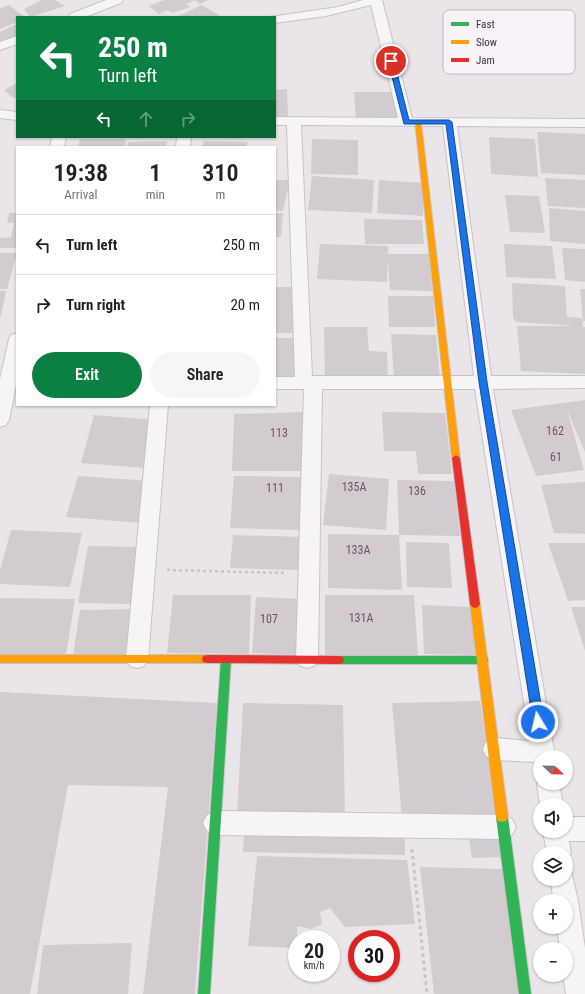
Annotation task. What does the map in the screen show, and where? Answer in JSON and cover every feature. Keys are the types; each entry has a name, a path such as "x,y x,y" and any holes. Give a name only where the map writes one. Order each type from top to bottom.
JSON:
{"street":[{"path":"77,16 117,0"},
{"path":"276,19 330,13 357,7 375,0 412,122 483,660 525,994"},
{"path":"0,46 16,40"},
{"path":"0,114 16,116"},
{"path":"276,121 585,123"},
{"path":"294,122 308,383 309,574 307,659"},
{"path":"449,122 483,382 543,750"},
{"path":"0,420 16,344"},
{"path":"276,383 585,382"},
{"path":"137,659 159,406"},
{"path":"0,659 483,660"},
{"path":"204,994 226,659"},
{"path":"494,750 533,754"},
{"path":"215,823 409,827 504,827"},
{"path":"573,829 585,829"},
{"path":"571,934 579,994"}],"path":[{"path":"145,569 309,574"},
{"path":"409,827 427,994"}],"building":[{"path":"42,0 55,0 65,6 33,16 29,16 24,9"},
{"path":"164,0 195,0 186,4 191,7 172,13 167,10 159,14 149,6"},
{"path":"195,0 208,0 200,4"},
{"path":"9,5 24,16 16,16 16,22 0,29 0,9"},
{"path":"202,5 220,16 178,16"},
{"path":"16,24 16,38 5,43 0,40 0,32"},
{"path":"16,84 16,97 13,98 4,90"},
{"path":"287,89 288,118 276,118 276,90"},
{"path":"354,92 397,92 400,119 356,119"},
{"path":"537,132 585,134 585,175 541,173"},
{"path":"489,137 535,139 538,177 491,174"},
{"path":"80,139 126,139 125,146 78,146"},
{"path":"312,139 358,140 358,175 311,174"},
{"path":"167,141 166,146 127,146 128,142"},
{"path":"204,141 248,142 246,146 202,146"},
{"path":"312,176 374,180 372,213 308,210"},
{"path":"545,178 585,180 585,208 548,206"},
{"path":"276,180 290,180 283,211 276,211"},
{"path":"379,180 424,183 423,216 377,213"},
{"path":"505,195 539,196 545,233 510,232"},
{"path":"549,208 585,211 585,244 550,241"},
{"path":"9,213 16,213 16,248 0,248 0,238 11,237 14,223 7,223"},
{"path":"276,213 283,213 281,237 276,237"},
{"path":"364,219 422,220 424,244 365,244"},
{"path":"320,244 388,246 388,254 429,254 432,291 390,290 388,260 387,282 317,279"},
{"path":"504,244 552,246 556,279 506,277"},
{"path":"562,248 585,249 585,282 565,280"},
{"path":"0,253 16,253 7,289 0,289"},
{"path":"512,283 565,286 567,317 582,318 583,327 585,327 585,374 521,371 517,326 574,326 516,322 513,318"},
{"path":"276,287 297,287 298,333 276,333"},
{"path":"580,289 585,289 585,321 583,321"},
{"path":"0,291 6,291 1,316 0,315"},
{"path":"388,296 433,296 435,327 389,327"},
{"path":"324,327 367,327 369,351 387,352 388,380 325,379"},
{"path":"391,334 436,335 440,378 394,378"},
{"path":"276,338 300,338 302,380 276,381"},
{"path":"585,400 585,452 567,410 584,470 536,476 511,410"},
{"path":"306,412 303,471 232,471 234,414"},
{"path":"382,412 445,413 452,474 418,474 416,451 384,451"},
{"path":"94,415 157,420 146,468 81,463"},
{"path":"329,474 389,479 386,530 323,525"},
{"path":"78,476 151,481 142,523 66,517"},
{"path":"234,476 302,477 301,530 230,528"},
{"path":"397,480 454,481 460,536 399,535"},
{"path":"585,482 585,534 554,533 541,485"},
{"path":"11,530 82,533 70,587 0,584 0,570"},
{"path":"328,534 399,535 402,590 328,588"},
{"path":"233,535 302,537 301,570 230,568"},
{"path":"406,542 449,543 452,588 407,587"},
{"path":"548,543 585,543 585,600 568,601"},
{"path":"88,546 142,547 134,604 78,603"},
{"path":"173,595 251,595 249,654 167,653"},
{"path":"325,595 414,595 418,656 325,655"},
{"path":"256,597 304,599 301,655 252,653"},
{"path":"0,598 75,599 66,655 0,654"},
{"path":"422,605 471,607 475,655 424,654"},
{"path":"571,607 585,607 585,651"},
{"path":"137,609 132,655 73,655 80,610"},
{"path":"0,692 217,703 195,994 143,994 168,787 68,785 30,994 0,994"},
{"path":"480,701 496,816 402,819 392,703"},
{"path":"243,703 343,705 345,818 237,816"},
{"path":"405,830 405,855 243,852 244,833"},
{"path":"498,832 502,857 472,858 468,833"},
{"path":"257,856 407,860 415,924 345,927 330,908 320,912 322,924 311,929 297,926 297,930 288,930 288,948 248,946"},
{"path":"420,867 503,869 519,994 434,994"},
{"path":"132,943 128,994 37,994 43,945"}],"traffic: fast":[{"path":"204,994 226,659"},
{"path":"339,660 483,660"},
{"path":"502,817 525,994"}],"traffic: slow":[{"path":"418,122 456,458"},
{"path":"475,604 502,817"},
{"path":"0,659 207,659"}],"traffic: jam":[{"path":"456,458 475,604"},
{"path":"207,659 339,660"}],"route":[{"path":"391,61 406,122 449,122 483,382 538,722"}]}
